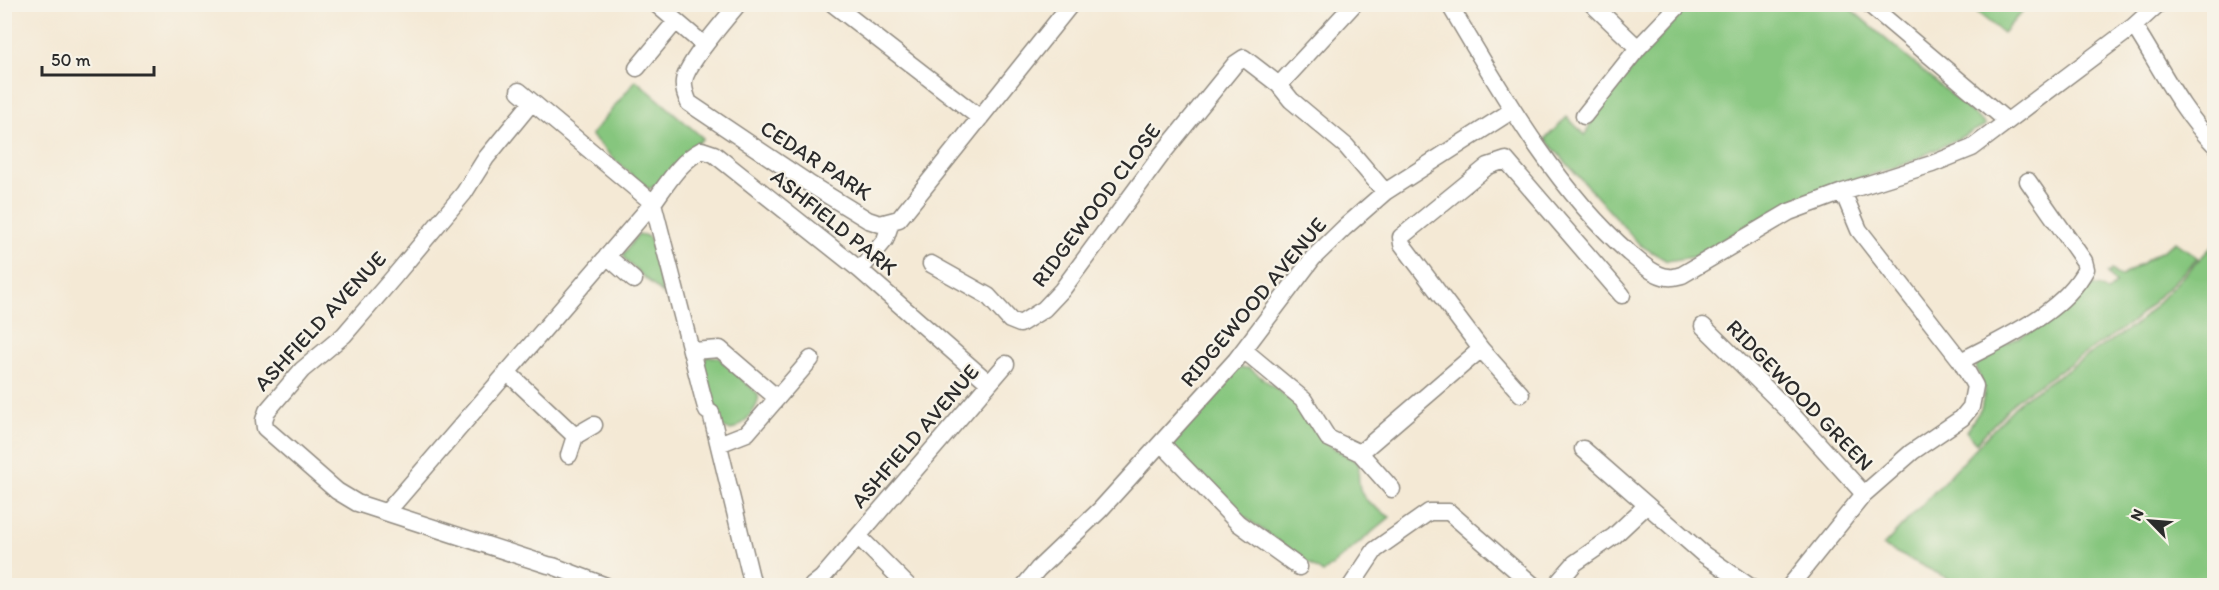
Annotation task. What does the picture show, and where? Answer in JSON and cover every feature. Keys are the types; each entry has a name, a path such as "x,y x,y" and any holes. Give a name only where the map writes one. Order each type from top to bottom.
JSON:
{"street":[{"path":"656,4 704,45"},
{"name":"CEDAR PARK","path":"738,4 704,45 684,78 684,91 689,104 808,183 868,220 880,224 899,219 1071,4"},
{"path":"834,4 980,118"},
{"path":"1278,85 1354,4"},
{"path":"1449,4 1513,110 1582,204 1613,238 1642,264 1668,277 1682,275 1789,212 1932,164 1972,148 2134,26 2158,4"},
{"path":"1592,4 1638,48"},
{"path":"1584,116 1638,48 1680,4"},
{"path":"1871,5 2007,121"},
{"path":"637,68 676,21"},
{"path":"2134,26 2181,104 2198,129 2214,144"},
{"name":"RIDGEWOOD CLOSE","path":"931,264 988,296 1010,320 1020,324 1044,309 1062,290 1162,154 1235,64 1244,58 1346,146 1385,192"},
{"path":"519,91 653,203 703,397 707,411 711,413 753,585"},
{"name":"ASHFIELD AVENUE","path":"532,102 486,158 464,193 393,278 344,335 302,370 267,411 264,420 265,428 337,491 357,503 606,585"},
{"name":"RIDGEWOOD AVENUE","path":"1024,585 1100,510 1245,351 1313,258 1385,192 1513,110"},
{"name":"ASHFIELD PARK","path":"653,203 674,174 693,155 702,150 714,154 860,270 989,383"},
{"path":"1521,394 1481,349 1402,244 1401,237 1488,166 1506,160 1622,295"},
{"path":"1961,360 2019,331 2059,302 2081,278 2086,268 2084,261 2028,181"},
{"name":"RIDGEWOOD GREEN","path":"1790,585 1864,494 1912,452 1962,418 1971,407 1975,386 1961,360 1859,230 1843,192"},
{"path":"387,512 653,203"},
{"path":"860,270 885,240 891,222"},
{"path":"607,256 634,280"},
{"name":"RIDGEWOOD GREEN","path":"1703,326 1789,411 1864,494"},
{"path":"692,351 720,349 777,398"},
{"path":"1360,453 1481,349"},
{"path":"1245,351 1305,400 1328,438 1360,453 1392,489"},
{"path":"719,444 747,433 811,359"},
{"name":"ASHFIELD AVENUE","path":"812,585 822,578 1006,364"},
{"path":"507,372 575,436"},
{"path":"569,455 575,436 594,425"},
{"path":"1161,443 1239,523 1299,567"},
{"path":"1583,449 1703,554 1749,585"},
{"path":"1555,585 1575,563 1614,536 1647,505"},
{"path":"1351,585 1375,550 1429,512 1449,512 1534,585"},
{"name":"ASHFIELD AVENUE","path":"858,536 908,585"}],"green space":[{"path":"1689,4 1846,5 1986,125 1906,164 1842,184 1772,212 1693,257 1667,261 1640,245 1545,139 1567,117 1585,135 1600,104"},
{"path":"1968,5 2028,5 2003,33"},
{"path":"636,80 703,138 656,186 648,189 591,135"},
{"path":"638,234 650,238 663,294 627,262 623,255"},
{"path":"2176,242 2198,258 2134,321 2017,399 1976,443 1966,431 1981,409 1985,391 1976,367 1980,357 2047,323 2089,284 2101,287 2107,292 2116,284 2107,274 2111,270 2120,277"},
{"path":"2214,244 2214,585 1961,585 1883,546 2022,399 2138,323"},
{"path":"707,356 718,357 758,394 755,409 735,429 726,429 719,424 703,365"},
{"path":"1234,368 1249,368 1304,410 1324,442 1359,463 1359,483 1363,496 1390,517 1323,573 1236,511 1173,449 1173,435"}]}
